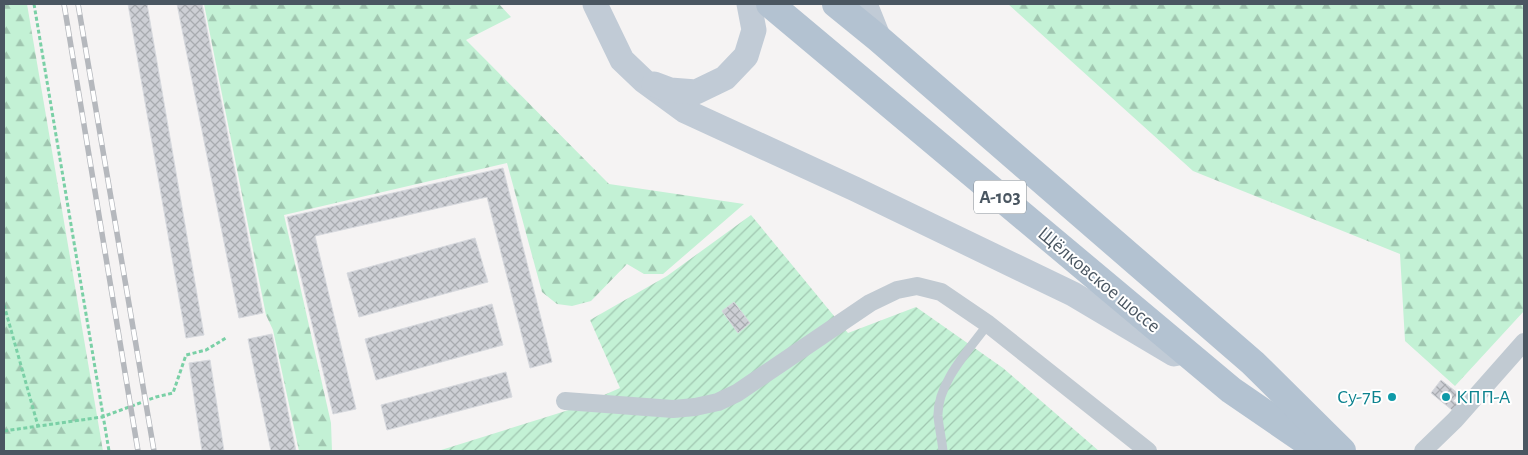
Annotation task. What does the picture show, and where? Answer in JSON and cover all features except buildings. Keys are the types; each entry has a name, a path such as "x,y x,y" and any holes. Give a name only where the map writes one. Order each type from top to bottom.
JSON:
{"main road":[{"name":"Щёлковское шоссе","path":"770,4 1231,390 1320,451"},
{"name":"Щёлковское шоссе","path":"836,4 879,39 1253,363 1342,451"}],"street":[{"path":"594,4 622,60 644,81 685,111 855,189 1073,294 1231,390"},
{"path":"644,81 670,90 696,92 725,78 746,56 754,30 749,4"},
{"path":"865,4 879,39"},
{"path":"565,400 673,409 718,402 737,393 870,303 897,290 917,286 941,292 988,324 1148,451"},
{"path":"1423,451 1455,420 1524,342"}],"lane":[{"path":"943,451 938,415 941,395 948,379 988,324"}],"path":[{"path":"34,4 109,451"},
{"path":"4,305 38,426"},
{"path":"4,431 102,417 156,397 173,393 186,355 206,350 226,338"}],"green space":[{"path":"4,4 27,4 103,451 4,451"},
{"path":"204,4 499,4 511,17 466,40 609,184 744,204 663,274 644,274 627,264 591,301 572,306 557,304 542,292 507,163 284,215 331,423 332,451 299,451 273,330 266,315"},
{"path":"1008,4 1524,4 1524,311 1455,386 1405,341 1400,254 1193,171"},
{"path":"751,215 848,333 916,307 1003,368 1099,451 438,451 572,409 620,388 590,320 667,276"}],"railway":[{"path":"64,4 138,451"},
{"path":"78,4 154,451"}],"place":[{"name":"Су-7Б","path":"1392,397"},
{"name":"КПП-А","path":"1446,397"}]}
